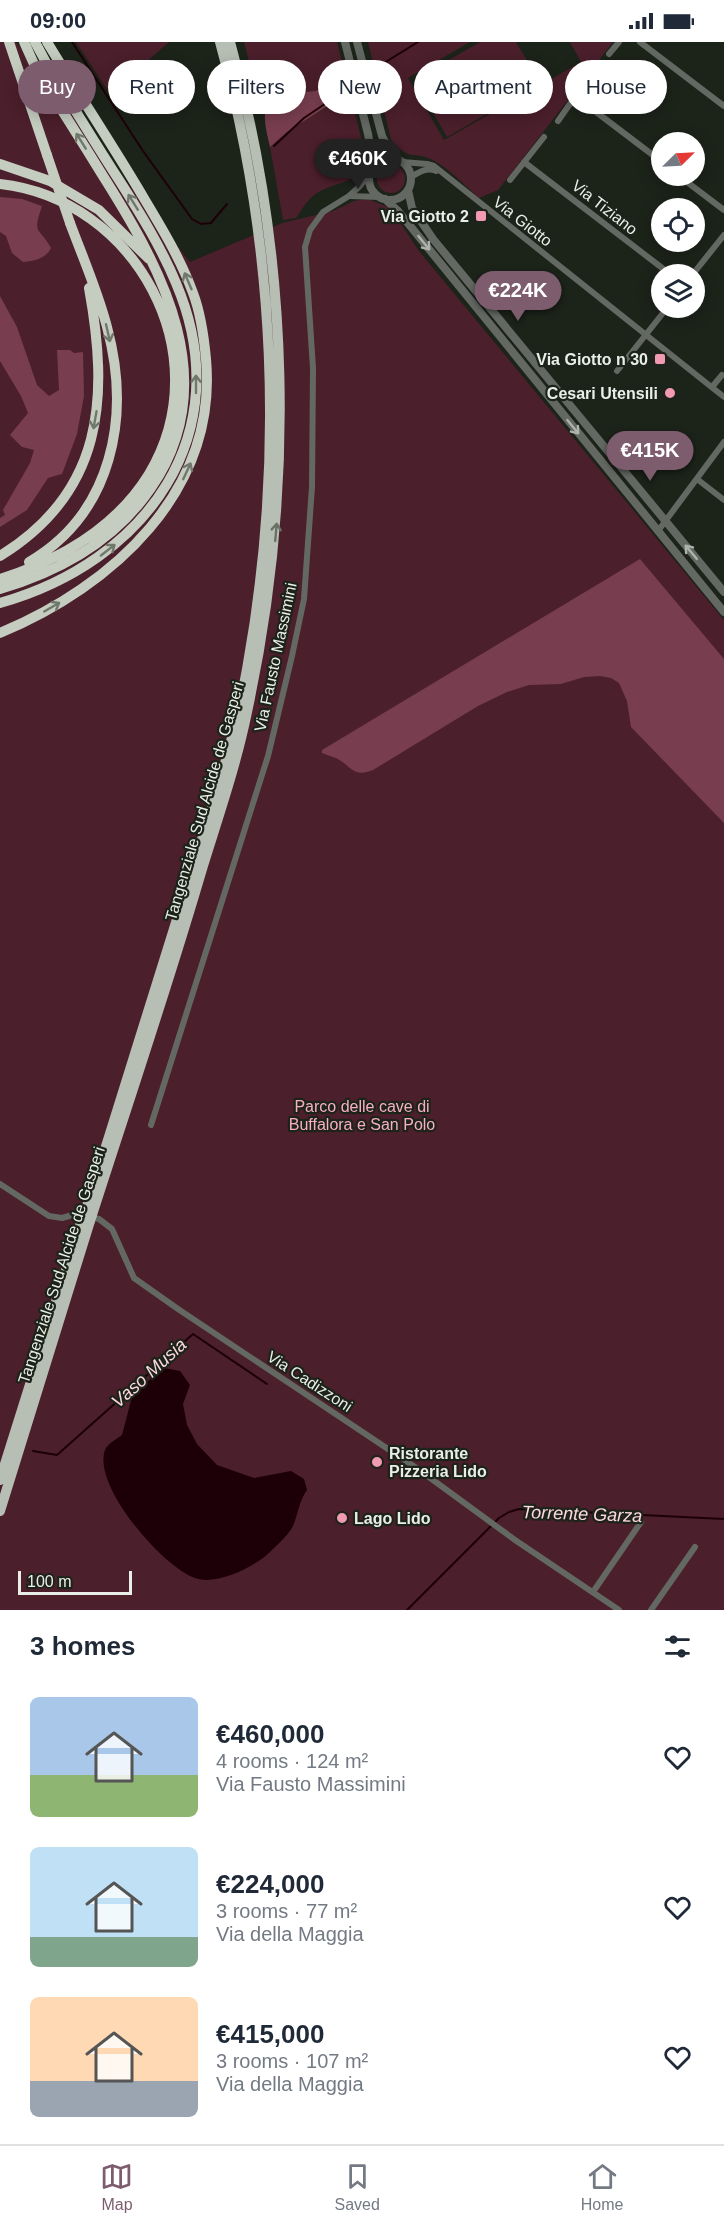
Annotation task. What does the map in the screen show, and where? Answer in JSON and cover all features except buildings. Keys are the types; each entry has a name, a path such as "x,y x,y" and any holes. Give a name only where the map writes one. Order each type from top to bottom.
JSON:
{"highway":[{"path":"2,578 48,551 90,505 106,470 118,409 113,358 105,321 9,42"},
{"path":"0,589 67,564 113,532 144,499 167,459 179,427 183,396 184,373 177,323 168,295 131,220 38,73 24,42"},
{"path":"0,603 38,590 71,575 106,552 138,523 162,493 178,464 190,430 196,397 192,334 177,283 143,219 35,42"},
{"path":"0,633 46,610 96,579 155,523 178,490 193,457 203,421 206,395 207,370 203,332 186,275 146,202 47,42"},
{"name":"Tangenziale Sud Alcide de Gasperi","path":"0,1511 225,765 247,671 262,570 270,481 269,343 264,279 251,176 220,42"},
{"name":"Tangenziale Sud Alcide de Gasperi","path":"0,1480 187,921 233,768 255,674 271,571 277,510 280,410 274,279 260,174 230,42"},
{"path":"0,164 50,182 99,210 153,263"},
{"path":"0,184 27,188 57,198 88,216 122,244 144,273 159,304 171,340 174,374 172,410 165,440 149,474 123,507 85,540 65,552 2,578"},
{"path":"0,556 34,533 48,519 68,493 89,446 99,397 99,367 95,318 83,258"}],"street":[{"path":"345,42 368,134 372,169 370,186 398,211 724,612"},
{"path":"357,42 382,136 393,158"},
{"path":"609,54 619,42"},
{"path":"640,42 724,106"},
{"path":"558,121 565,111"},
{"path":"599,114 651,154"},
{"path":"510,180 544,137"},
{"path":"372,169 379,161 393,158 402,162 410,171 408,190 412,208 433,239 724,592"},
{"name":"Via Giotto","path":"402,162 434,166 724,397"},
{"name":"Via Tiziano","path":"524,162 657,264"},
{"name":"Via Fausto Massimini","path":"151,1125 265,766 304,599 312,487 313,368 305,247 310,230 323,212 349,196 360,186 372,169"},
{"name":"Via Giotto","path":"411,177 422,170 432,169 447,178"},
{"path":"692,186 724,210"},
{"path":"349,196 398,198 408,190"},
{"path":"701,264 724,235"},
{"path":"617,371 659,318"},
{"path":"712,387 723,375"},
{"path":"658,531 724,442"},
{"path":"697,479 724,500"},
{"name":"Via Cadizzoni","path":"0,1184 49,1216 62,1218 76,1214 99,1219 112,1229 134,1278 418,1468 500,1529 619,1610"},
{"path":"593,1592 641,1522"},
{"path":"651,1610 695,1547"}],"green space":[{"name":"Parco delle cave di Buffalora e San Polo","path":"0,42 16,42 30,60 18,60 18,114 73,114 190,262 282,223 333,211 354,201 368,199 388,207 419,251 724,620 724,1610 0,1610"},
{"path":"76,42 169,42 149,60 108,60 108,91 96,73 96,60 88,60"},
{"path":"244,42 337,42 342,60 318,60 318,93 306,92 306,60 249,60"},
{"path":"368,42 470,42 439,60 414,60 414,75 408,78 414,88 414,114 429,114 444,140 490,114 553,114 553,78 565,71 565,104 498,190 479,198 433,160 408,154 391,140 385,114 402,114 402,60 372,60"},
{"path":"480,42 516,42 527,60 449,60"},
{"path":"570,42 613,42 599,60 580,60"},
{"path":"318,112 318,114 355,114 365,153 360,172 354,177 322,190 314,195 296,218 283,220 270,147 287,132"},
{"path":"434,114 487,114 447,137"},
{"path":"391,165 401,169 405,179 401,189 391,193 381,189 377,179 381,169"}],"shaded area":[{"path":"318,90 318,112 287,132 270,147 265,114 306,114 306,92"},
{"path":"0,197 22,199 42,206 37,227 51,248 46,255 23,262 12,253 6,236 0,232"},
{"path":"0,296 17,327 37,385 49,396 59,390 57,350 83,352 84,396 77,434 62,474 48,478 27,510 0,527 0,518 5,515 3,510 30,463 34,450 22,447 10,435 28,413 21,396 0,361"},
{"path":"640,559 724,659 724,823 631,727 627,701 619,683 611,678 600,676 584,677 561,684 529,685 507,692 478,706 373,770 366,772 356,772 336,758 322,753 322,750"},
{"path":"164,1368 180,1371 190,1385 183,1404 187,1425 197,1444 217,1465 254,1478 291,1471 304,1479 307,1490 292,1528 263,1558 235,1574 204,1580 181,1571 149,1542 133,1523 109,1484 104,1465 105,1450 110,1443 122,1435 133,1393"}],"waterway":[{"path":"72,42 143,151 192,219 201,224 211,223 227,204"},
{"path":"389,60 418,42"},
{"path":"274,146 304,118 318,109"},
{"name":"Vaso Musia","path":"33,1451 57,1455 193,1334 267,1384"},
{"name":"Torrente Garza","path":"407,1610 499,1518 519,1509 724,1519"}],"place":[{"name":"Via Giotto 2","path":"481,216"},
{"name":"Via Giotto n 30","path":"660,359"},
{"name":"Cesari Utensili","path":"670,393"},
{"name":"Ristorante Pizzeria Lido","path":"377,1462"},
{"name":"Lago Lido","path":"342,1518"}]}
